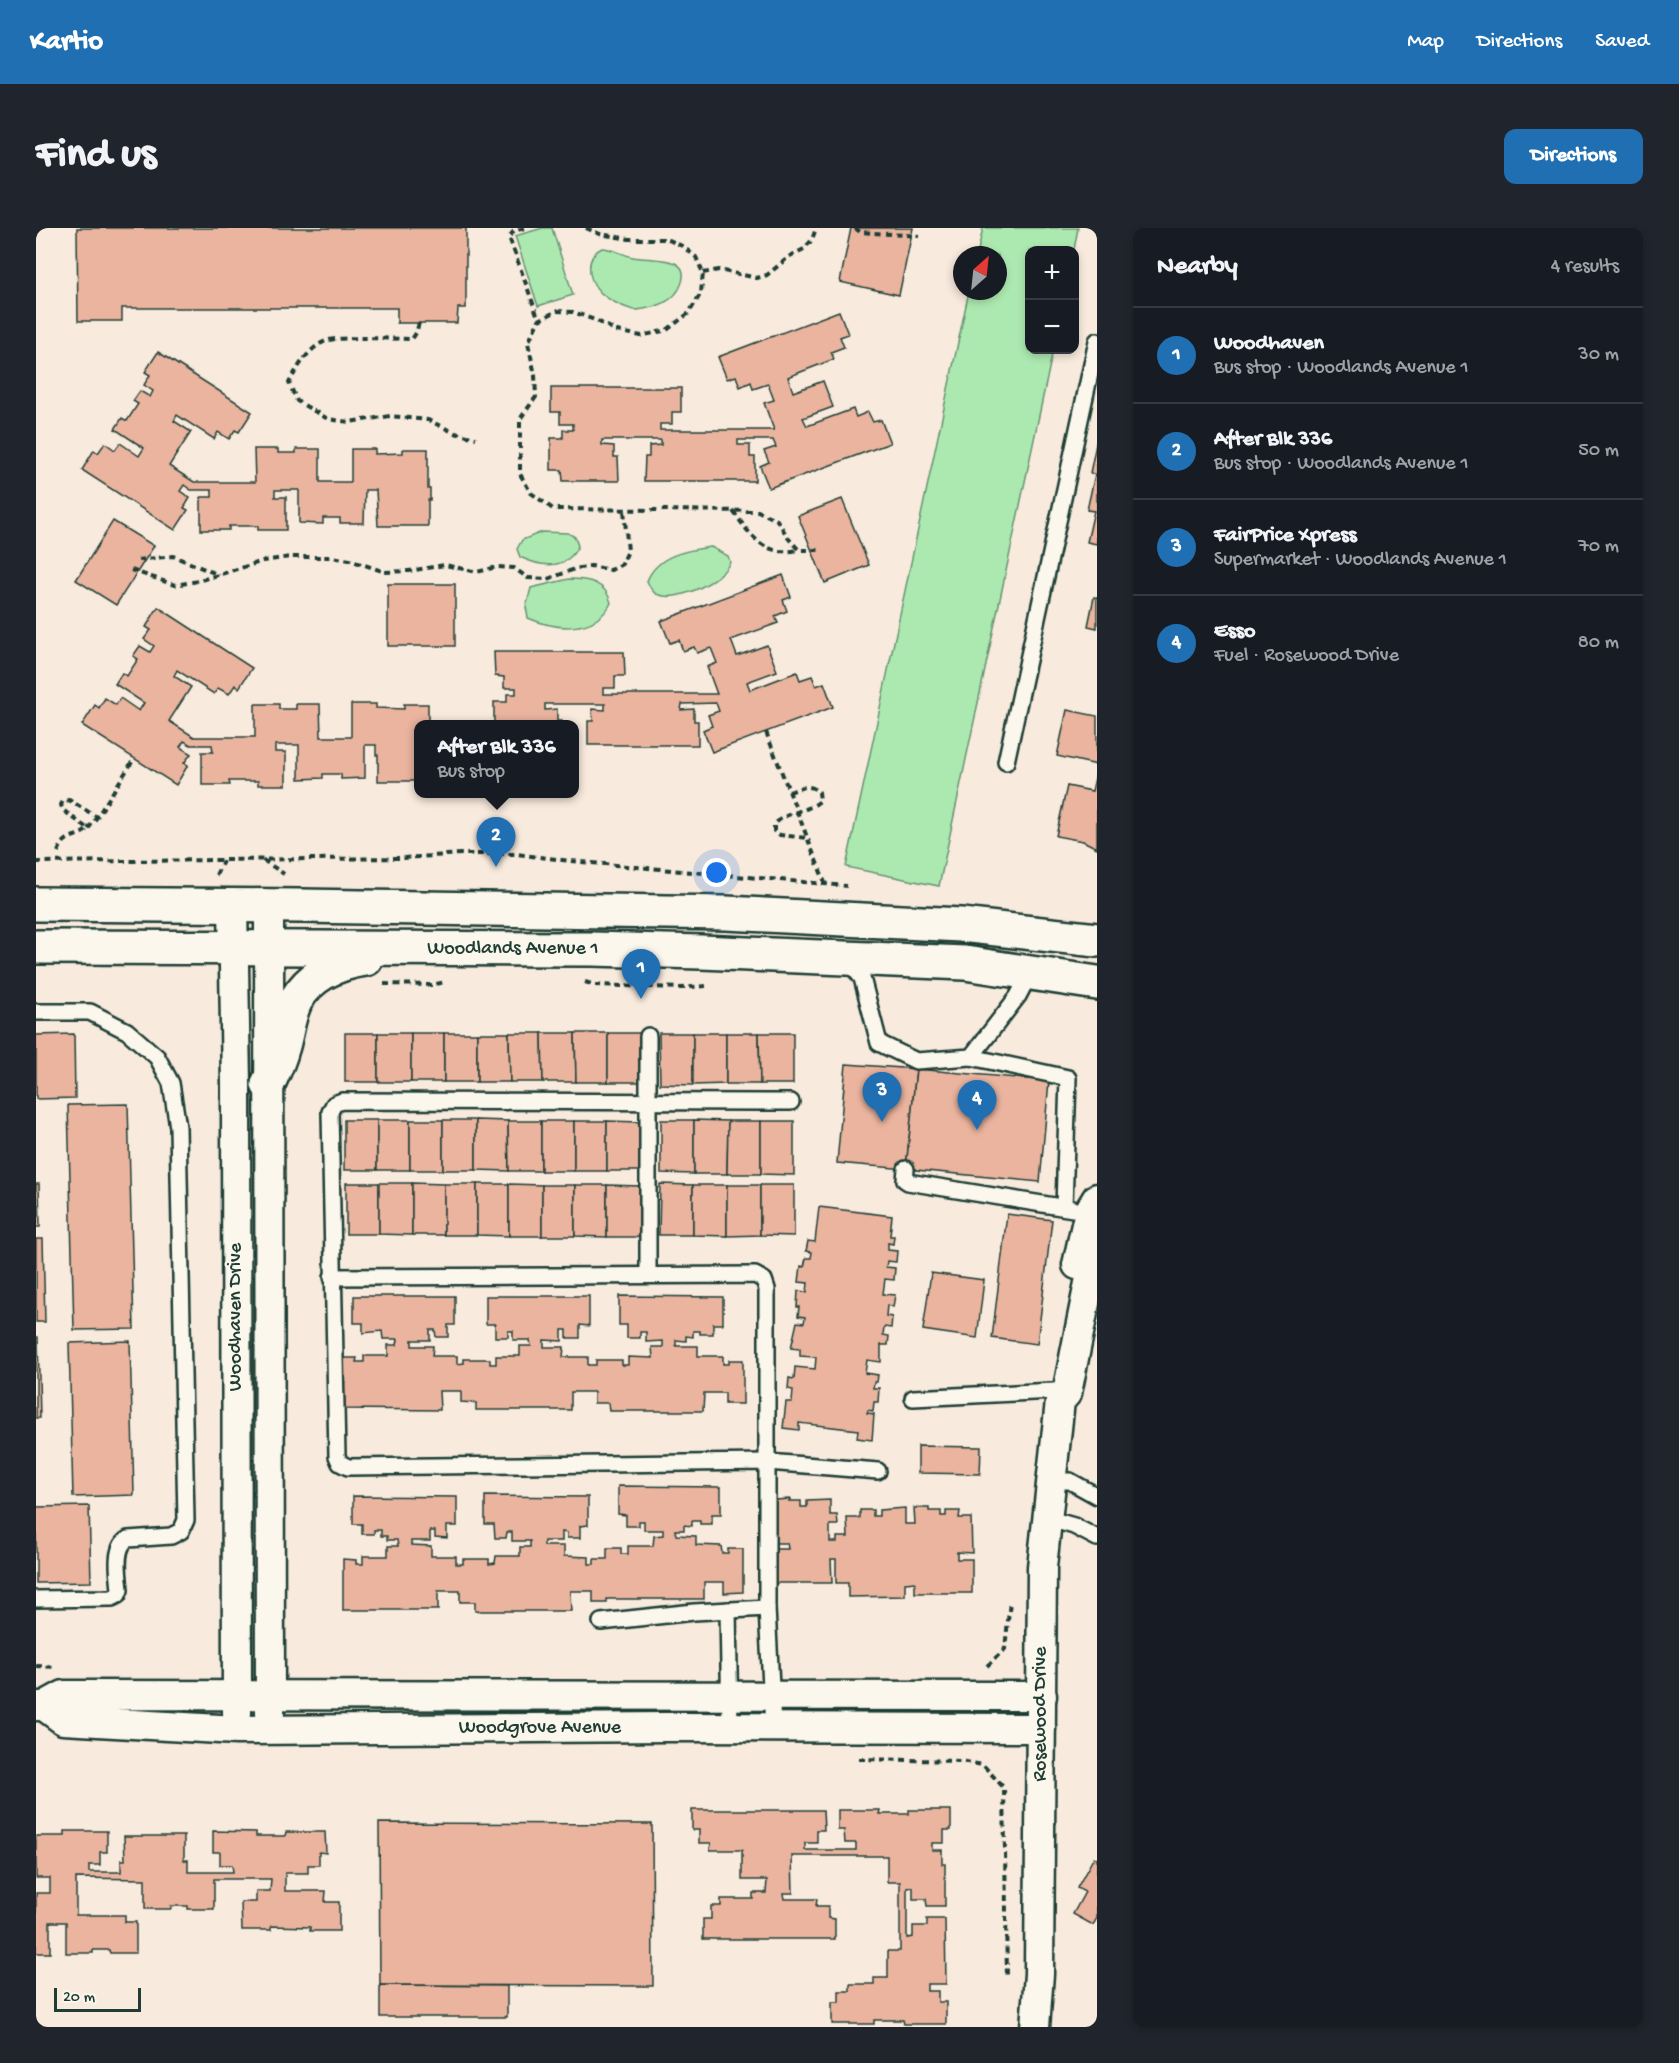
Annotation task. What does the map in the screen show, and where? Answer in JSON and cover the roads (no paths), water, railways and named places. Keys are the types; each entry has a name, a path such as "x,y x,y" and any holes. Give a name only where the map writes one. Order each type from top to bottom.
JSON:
{"main road":[{"name":"Woodlands Avenue 1","path":"36,904 269,905 726,913 961,925 1097,940"},
{"name":"Woodlands Avenue 1","path":"36,947 592,949 846,957 965,963 1097,983"},
{"path":"268,1084 282,1051 287,1025 296,1000 327,969 370,958 382,948"}],"street":[{"name":"Woodhaven Drive","path":"233,905 236,1085 237,1730"},
{"name":"Woodhaven Drive","path":"269,905 270,1729"},
{"name":"Rosewood Drive","path":"1035,2027 1040,1974 1042,1567 1060,1395 1092,1248 1087,1207"},
{"name":"Woodgrove Avenue","path":"40,1706 64,1695 1042,1696"},
{"name":"Woodgrove Avenue","path":"40,1706 63,1720 237,1730 1041,1728"}],"lane":[{"path":"1006,762 1097,341"},
{"path":"846,957 862,978 879,1043 916,1065 971,1057 1068,1078 1087,1207 908,1182 905,1180 906,1169"},
{"path":"971,1057 1018,996 1030,973"},
{"path":"36,1012 90,1012 127,1031 157,1057 171,1083 178,1127 186,1520 181,1531 171,1536 128,1539 122,1542 119,1549 120,1590 118,1595 112,1598 36,1599"},
{"path":"648,1036 648,1274"},
{"path":"791,1102 342,1101 334,1104 330,1112 337,1456 340,1463 348,1467 768,1462 878,1471"},
{"path":"332,1277 648,1274 755,1275 764,1280 767,1289 767,1608 773,1727"},
{"path":"913,1398 1060,1395"},
{"path":"1052,1481 1070,1481 1097,1496"},
{"path":"1046,1518 1074,1526 1097,1538"},
{"path":"601,1622 767,1608"},
{"path":"728,1610 730,1727"}],"place":[{"name":"After Blk 336","path":"496,867"},
{"name":"Woodhaven","path":"641,999"},
{"name":"FairPrice Xpress","path":"882,1122"},
{"name":"Esso","path":"977,1130"}]}
